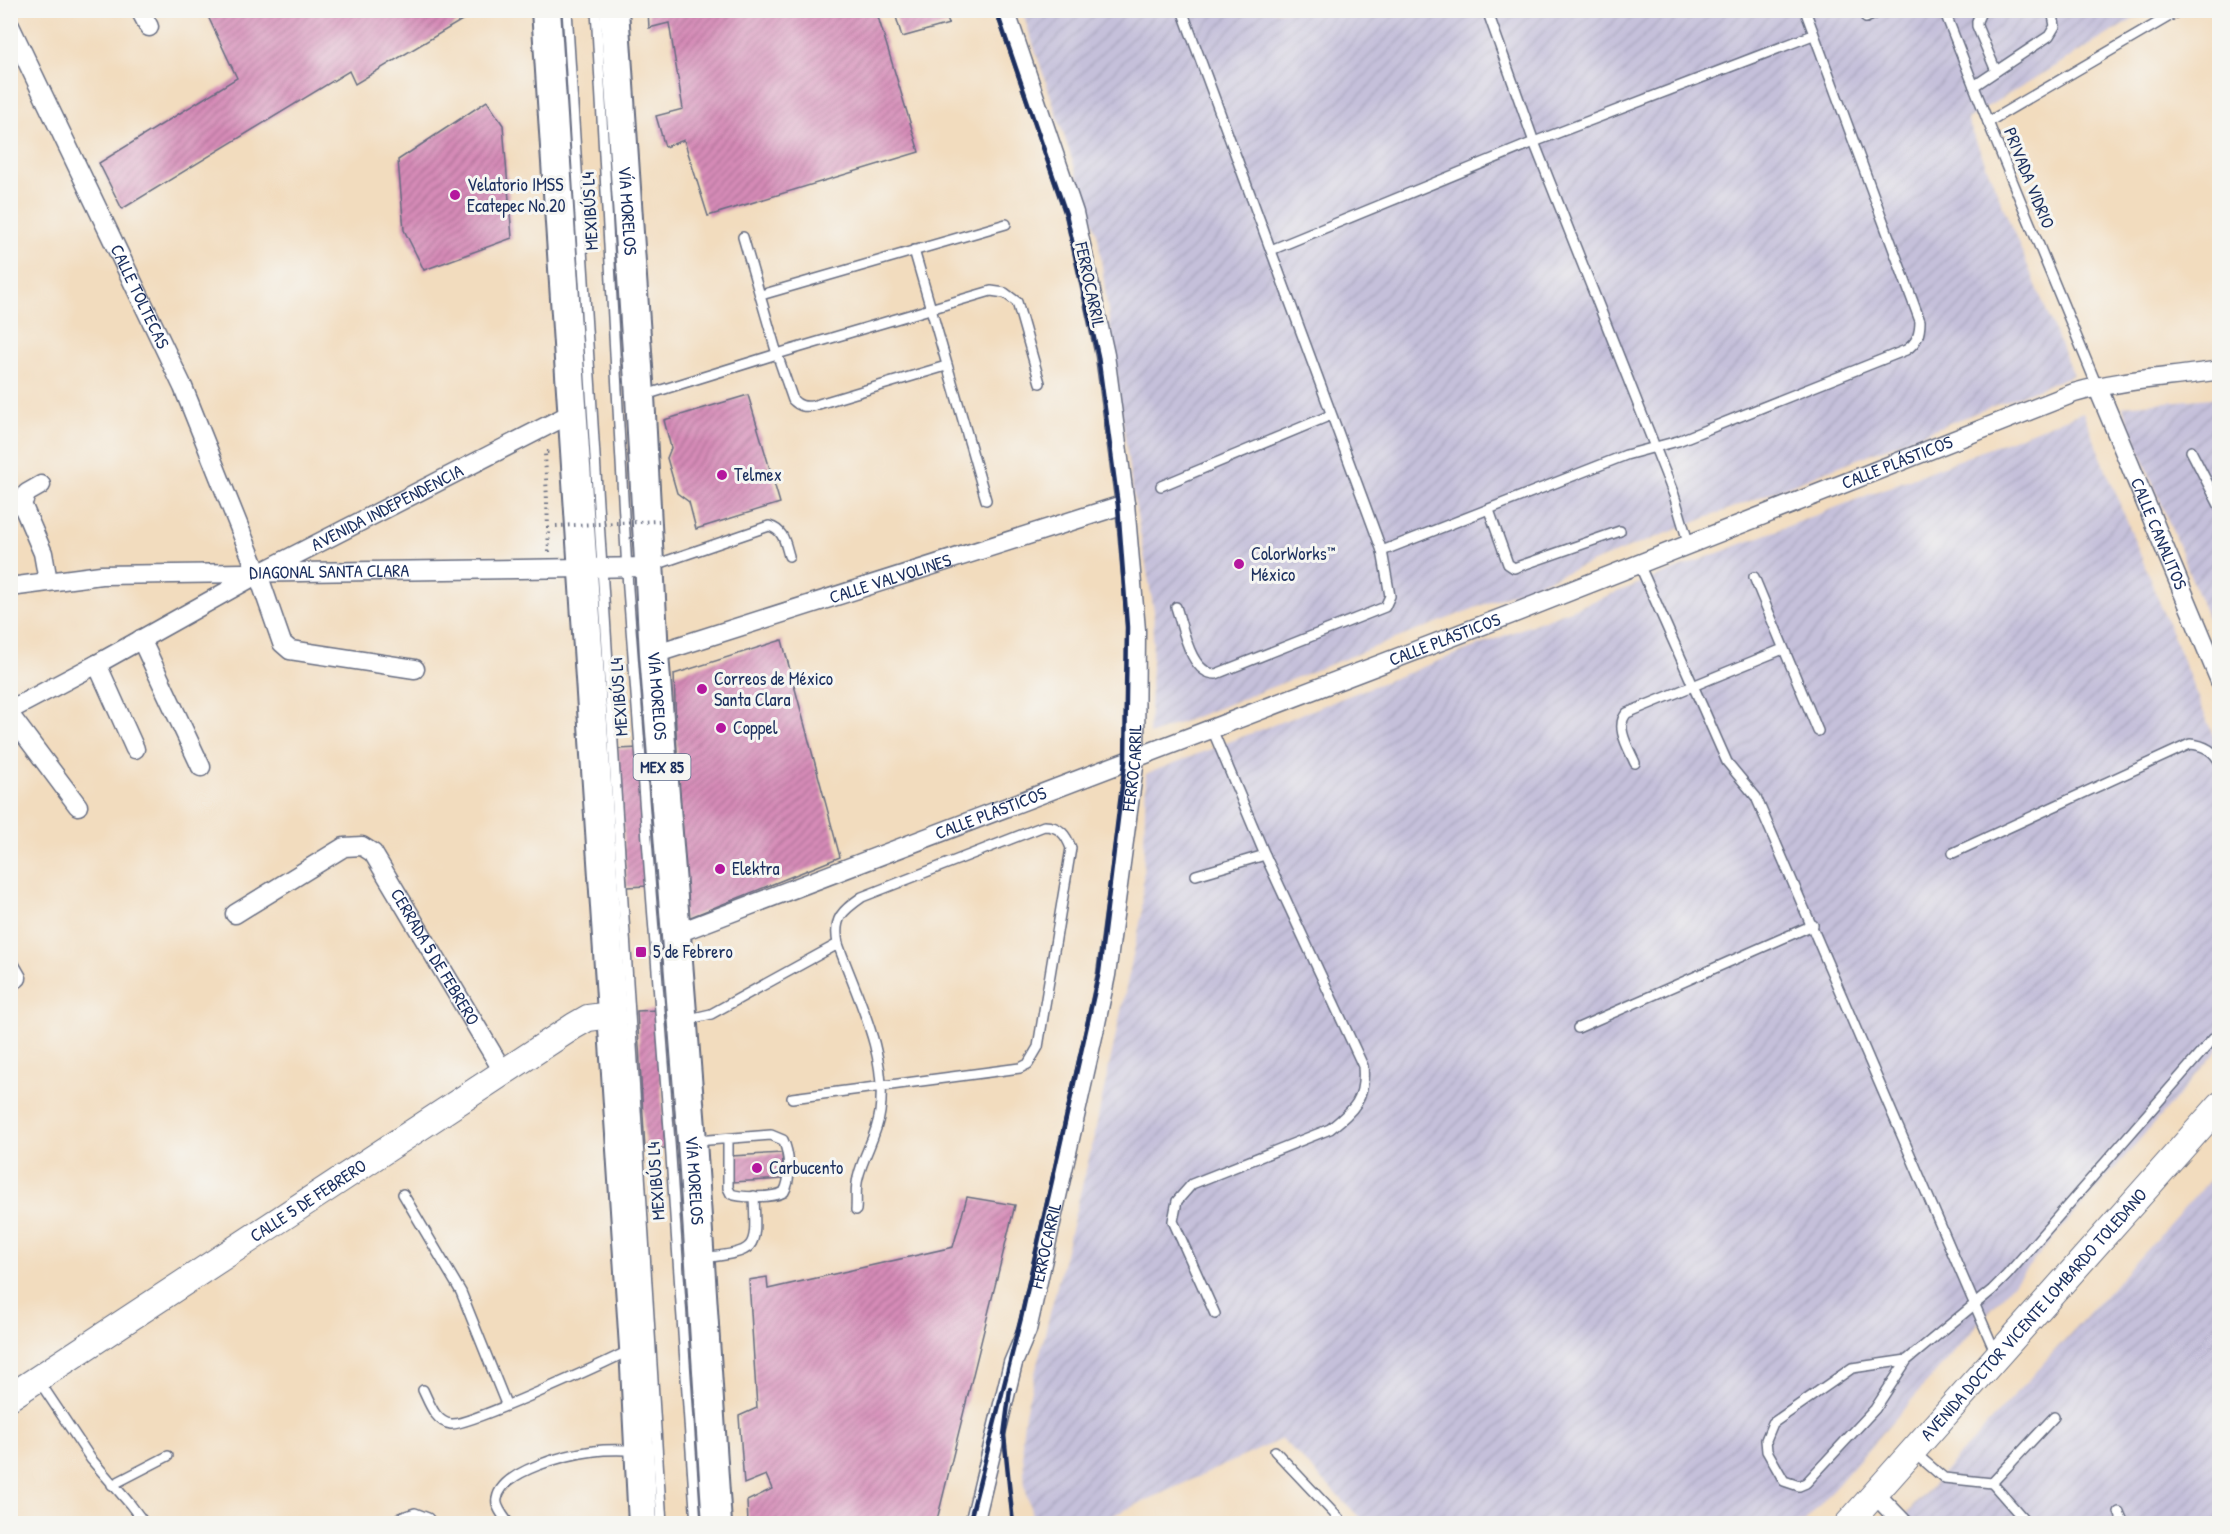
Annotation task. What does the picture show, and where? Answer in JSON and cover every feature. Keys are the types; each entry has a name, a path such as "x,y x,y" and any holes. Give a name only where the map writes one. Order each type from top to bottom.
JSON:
{"main road":[{"path":"546,10 574,412 593,568 611,1015 634,1347 643,1524"},
{"name":"VÍA MORELOS","path":"614,10 640,396 638,567 654,654 692,1141 717,1524"}],"street":[{"path":"140,10 149,27"},
{"name":"FERROCARRIL","path":"974,1524 1013,1363 1027,1330 1096,1023 1106,975 1135,759 1136,630 1125,504 1105,355 1074,213 1005,10"},
{"name":"CALLE TOLTECAS","path":"10,26 183,387 258,573 282,643 287,649 415,669"},
{"name":"CALLE PLÁSTICOS","path":"675,934 1689,545 2074,393 2097,386 2220,370"},
{"name":"CALLE CANALITOS","path":"2097,386 2220,681"},
{"name":"AVENIDA INDEPENDENCIA","path":"10,710 98,664 258,573 574,412"},
{"path":"41,485 27,493 22,504 43,553 48,581"},
{"name":"CALLE VALVOLINES","path":"654,654 1125,504"},
{"name":"DIAGONAL SANTA CLARA","path":"10,587 101,575 638,567"},
{"path":"141,639 201,767"},
{"path":"98,664 135,749"},
{"path":"10,715 78,806"},
{"name":"CERRADA 5 DE FEBRERO","path":"235,914 344,847 362,846 373,853 504,1073"},
{"name":"CALLE 5 DE FEBRERO","path":"10,1397 588,1018 611,1015"},
{"name":"AVENIDA DOCTOR VICENTE LOMBARDO TOLEDANO","path":"1848,1524 2220,1105"},
{"path":"1875,1494 1904,1524"}],"lane":[{"name":"MEXIBÚS L4","path":"567,10 593,568 662,1524"},
{"name":"MEXIBÚS L4","path":"596,10 638,567 670,1142 696,1524"},
{"path":"1176,607 1195,663 1204,672 1216,674 1385,607 1390,596 1382,552 1182,10"},
{"path":"1487,10 1534,142 1674,495 1689,545"},
{"path":"1382,552 1626,455 1678,441 1906,350 1913,345 1917,339 1920,321 1805,10"},
{"path":"1866,18 1883,10"},
{"path":"1944,10 1988,122"},
{"path":"1982,10 1977,26 1996,71"},
{"path":"1974,86 2049,36 2055,26 2052,10"},
{"name":"PRIVADA VIDRIO","path":"2097,386 1988,122 2180,10"},
{"path":"1270,250 1534,142 1813,35"},
{"path":"761,295 1006,224"},
{"path":"743,237 777,354 793,400 806,407 946,366"},
{"path":"914,250 986,500"},
{"path":"640,396 991,291 1005,293 1017,302 1040,383"},
{"path":"1161,486 1331,415"},
{"path":"2191,451 2220,507"},
{"path":"1488,510 1508,564 1514,568 1620,531"},
{"path":"638,567 769,526 775,528 783,536 789,556"},
{"path":"1639,564 1727,762 1756,797 1997,1356"},
{"path":"1754,577 1818,731"},
{"path":"1635,763 1621,728 1624,716 1783,649"},
{"path":"1212,729 1265,855 1363,1066 1365,1084 1349,1114 1330,1129 1192,1184 1177,1202 1173,1221 1215,1314"},
{"path":"1953,853 2190,744 2207,748 2220,763"},
{"path":"792,1098 880,1088 1020,1068 1028,1064 1034,1057 1042,1029 1071,848 1068,838 1061,830 1054,826 1044,826 862,897 849,906 838,921 835,930 838,944 876,1047 880,1070 880,1088 880,1111 875,1137 858,1179 856,1210"},
{"path":"1196,875 1265,855"},
{"path":"1578,1028 1813,925"},
{"path":"682,1021 711,1014 838,944"},
{"path":"1907,1360 1852,1368 1773,1423 1766,1440 1767,1450 1784,1481 1792,1486 1806,1483 1875,1409 1907,1360 2007,1275 2220,1031"},
{"path":"692,1141 778,1136 785,1144 787,1187 779,1194 734,1196 729,1192 728,1139"},
{"path":"403,1194 461,1292 506,1404"},
{"path":"699,1258 739,1254 749,1247 756,1232 754,1196"},
{"path":"423,1390 438,1418 449,1424 464,1422 634,1347"},
{"path":"38,1379 91,1459 145,1524"},
{"path":"1992,1483 2054,1417"},
{"path":"509,1524 496,1498 508,1481 527,1469 552,1460 595,1450 640,1450"},
{"path":"1275,1451 1344,1524"},
{"path":"1913,1451 1944,1478 1992,1483 2028,1524"},
{"path":"112,1485 168,1456"},
{"path":"2119,1512 2124,1524"},
{"path":"394,1524 400,1518 414,1513 428,1518 433,1524"}],"path":[{"path":"550,568 545,452 552,452 552,463"},
{"path":"555,516 556,526 659,521"}],"shaded area":[{"path":"1022,11 2147,11 1967,119 2073,375 1149,735 1154,611 1130,475 1098,237"},
{"path":"2219,394 2219,647 2122,406 2211,398"},
{"path":"2083,412 2219,750 2219,1049 1804,1523 1365,1523 1282,1439 1096,1523 1034,1524 1025,1487 1022,1438 1025,1413 1091,1150 1142,914 1146,774"},
{"path":"2219,1170 2219,1523 1898,1523"}],"building":[{"path":"205,10 479,10 355,84 349,71 122,209 99,163 237,78"},
{"path":"648,10 876,10 919,152 708,216 684,140 665,147 656,116 683,109 669,23 649,28"},
{"path":"894,10 944,10 949,24 902,37"},
{"name":"Velatorio IMSS Ecatepec No.20","path":"487,101 503,125 512,238 424,270 404,230 398,160"},
{"name":"Telmex","path":"748,395 780,503 696,529 689,502 677,493 667,458 671,448 664,420"},
{"path":"782,640 840,857 683,920 674,674"},
{"path":"639,748 647,886 627,887 618,749"},
{"path":"657,1010 665,1148 645,1149 637,1011"},
{"name":"Carbucento","path":"782,1153 784,1179 732,1182 731,1156"},
{"path":"967,1197 1015,1205 936,1524 748,1524 747,1501 772,1489 766,1475 744,1484 739,1416 757,1408 749,1280 767,1277 768,1289 953,1247"}],"railway":[{"path":"969,1524 1021,1318 1099,972 1125,762 1127,627 1118,506 1098,356 1066,214 996,10"},
{"path":"1010,1389 1004,1435 1013,1524"}],"place":[{"name":"Velatorio IMSS Ecatepec No.20","path":"455,195"},
{"name":"Telmex","path":"722,475"},
{"name":"ColorWorks™ México","path":"1239,564"},
{"name":"Correos de México Santa Clara","path":"702,689"},
{"name":"Coppel","path":"721,728"},
{"name":"Elektra","path":"720,869"},
{"name":"5 de Febrero","path":"641,952"},
{"name":"Carbucento","path":"757,1168"}]}
